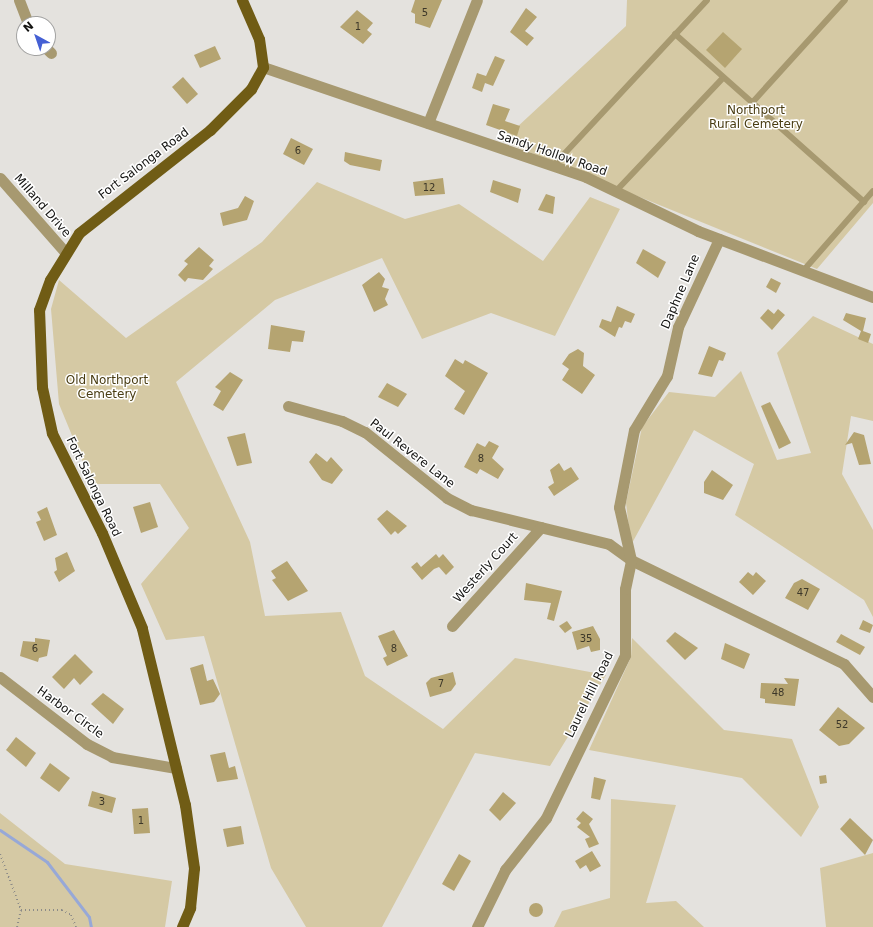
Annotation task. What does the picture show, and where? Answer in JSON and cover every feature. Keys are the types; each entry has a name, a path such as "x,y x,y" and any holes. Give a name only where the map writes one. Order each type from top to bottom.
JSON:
{"main road":[{"path":"242,0 259,39 263,66"},
{"name":"Fort Salonga Road","path":"182,927 190,908 194,868 186,805 142,628 102,533 54,440 42,387 40,310 50,280 65,252 96,217 233,110 263,66"}],"street":[{"path":"19,0 25,16"},
{"path":"428,123 476,0"},
{"name":"Sandy Hollow Road","path":"263,66 553,166 616,191 719,239 873,297"},
{"name":"Milland Drive","path":"0,178 65,252"},
{"name":"Daphne Lane","path":"631,560 619,507 634,430 667,376 678,327 719,239"},
{"name":"Paul Revere Lane","path":"288,406 342,421 365,432 447,498 471,510 541,526 609,544 631,560"},
{"name":"Westerly Court","path":"452,626 541,526"},
{"path":"631,560 844,664 873,697"},
{"name":"Laurel Hill Road","path":"477,927 505,870 546,818 624,655 625,589 631,560"},
{"name":"Harbor Circle","path":"0,677 87,744 112,757 176,768"}],"lane":[{"path":"553,166 707,0"},
{"path":"751,104 845,0"},
{"path":"675,34 722,79 864,202"},
{"path":"616,191 722,79"},
{"path":"803,271 873,191"}],"path":[{"path":"0,854 21,910 16,927"},
{"path":"21,910 62,910 71,915 76,927"}],"green space":[{"name":"Northport Rural Cemetery","path":"627,0 873,0 873,203 817,269 502,141 626,26"},
{"name":"Old Northport Cemetery","path":"317,182 405,219 459,204 543,261 590,197 620,209 555,336 491,313 422,339 382,258 275,300 176,382 250,542 265,616 341,612 365,676 443,729 515,658 606,675 550,766 475,753 382,927 306,927 271,868 204,636 166,640 141,584 189,528 160,484 92,484 59,404 51,309 59,280 126,338 262,242"},
{"path":"813,316 873,344 873,421 851,416 842,474 873,530 873,617 864,600 735,515 754,464 694,430 631,545 626,503 642,427 669,392 715,397 741,371 777,460 811,453 777,353"},
{"path":"632,638 724,730 792,739 819,807 801,837 742,778 589,750 631,657"},
{"path":"611,799 676,805 646,903 676,901 704,927 554,927 562,911 610,898"},
{"path":"0,813 65,864 172,881 165,927 0,927"},
{"path":"873,853 873,927 826,927 820,868"}],"building":[{"path":"415,0 442,0 430,28 415,23 415,14 411,12"},
{"path":"526,8 537,17 525,31 534,38 527,46 510,32"},
{"path":"357,10 373,23 367,30 372,34 363,44 340,27"},
{"path":"723,32 742,49 725,68 706,50"},
{"path":"215,46 221,59 200,68 194,55"},
{"path":"495,56 505,60 493,86 485,83 482,92 472,88 477,73 486,76"},
{"path":"183,77 198,94 187,104 172,87"},
{"path":"493,104 510,109 505,121 520,126 517,136 486,125"},
{"path":"291,138 313,149 304,165 283,154"},
{"path":"345,152 382,160 380,171 350,165 344,161"},
{"path":"443,178 445,194 415,196 413,182"},
{"path":"493,180 521,189 518,203 490,192"},
{"path":"546,194 555,197 553,214 538,210"},
{"path":"245,196 254,201 247,220 223,226 220,213 238,208"},
{"path":"199,247 214,260 209,266 213,269 203,280 188,278 185,282 178,275 188,264 184,261"},
{"path":"643,249 666,262 658,278 636,263"},
{"path":"379,272 385,279 382,287 389,289 385,299 388,305 374,312 362,285"},
{"path":"771,278 781,283 776,293 766,287"},
{"path":"617,306 635,314 631,323 625,321 622,328 619,327 615,337 599,327 602,319 611,322"},
{"path":"768,309 774,314 778,309 785,315 772,330 760,318"},
{"path":"846,313 866,318 863,331 871,334 868,343 858,339 861,331 843,320"},
{"path":"271,325 305,331 303,342 292,341 290,352 268,349"},
{"path":"709,346 726,353 723,361 719,360 712,377 698,374"},
{"path":"578,349 584,353 583,366 595,375 582,394 562,380 569,369 562,364 569,354"},
{"path":"455,359 463,364 465,360 488,373 464,415 454,409 465,391 445,376"},
{"path":"230,372 243,380 223,411 213,405 221,391 215,387"},
{"path":"387,383 407,394 398,407 378,397"},
{"path":"770,402 791,443 779,449 761,406"},
{"path":"854,432 864,435 871,464 859,465 852,443 845,445"},
{"path":"245,433 252,463 237,466 227,437"},
{"path":"489,441 499,446 492,458 504,469 498,479 480,469 477,474 464,467 477,443 485,447"},
{"path":"316,453 327,462 331,457 343,470 332,484 322,480 309,462"},
{"path":"559,463 564,471 571,467 579,479 554,496 548,487 554,483 550,470"},
{"path":"712,470 733,485 723,500 704,493 704,482"},
{"path":"150,502 158,527 141,533 133,507"},
{"path":"47,507 57,535 44,541 36,522 41,520 37,512"},
{"path":"387,510 407,526 398,534 395,531 391,535 377,519"},
{"path":"67,552 75,571 59,582 54,572 57,570 55,558"},
{"path":"436,554 439,558 443,554 454,567 446,575 439,567 434,569 422,580 411,567 417,562 421,567"},
{"path":"287,561 308,591 288,601 272,580 276,578 271,571"},
{"path":"748,572 753,576 756,572 766,581 753,595 739,582"},
{"path":"802,579 820,589 808,610 785,598 794,583"},
{"path":"526,583 562,591 554,621 547,619 551,603 524,600"},
{"path":"863,620 873,625 870,633 859,629"},
{"path":"567,621 572,628 565,633 559,626"},
{"path":"593,626 600,639 600,650 591,652 589,646 577,650 572,632"},
{"path":"394,630 408,656 387,666 383,658 387,656 378,636"},
{"path":"675,632 698,648 685,660 666,641"},
{"path":"841,634 865,647 860,655 836,642"},
{"path":"35,638 50,640 47,656 39,658 38,662 20,656 23,641 35,642"},
{"path":"725,643 750,654 744,669 721,659"},
{"path":"75,654 93,672 80,685 74,678 64,689 52,677"},
{"path":"203,664 207,681 213,679 220,694 214,702 200,705 190,668"},
{"path":"453,672 456,684 451,691 430,697 426,683 431,678"},
{"path":"784,678 799,679 795,706 765,703 765,699 760,698 761,683 788,684"},
{"path":"103,693 124,709 113,724 91,704"},
{"path":"838,707 865,728 849,744 839,746 819,730"},
{"path":"16,737 36,753 26,767 6,750"},
{"path":"225,752 229,768 235,766 238,779 217,782 210,755"},
{"path":"50,763 70,778 59,792 40,778"},
{"path":"826,775 827,783 820,784 819,776"},
{"path":"594,777 606,780 600,800 591,798"},
{"path":"92,791 116,798 112,813 88,806"},
{"path":"503,792 516,803 500,821 489,810"},
{"path":"148,808 150,833 134,834 132,809"},
{"path":"583,811 593,819 589,824 599,844 589,848 585,839 590,837 577,827 581,823 576,819"},
{"path":"850,818 873,840 865,855 840,829"},
{"path":"241,826 244,844 227,847 223,829"},
{"path":"592,851 601,866 590,872 586,865 580,869 575,861"},
{"path":"459,854 471,861 454,891 442,884"},
{"path":"536,903 541,905 543,910 541,915 536,917 531,915 529,910 531,905"}],"waterway":[{"path":"0,830 47,862 89,917 91,927"}]}
